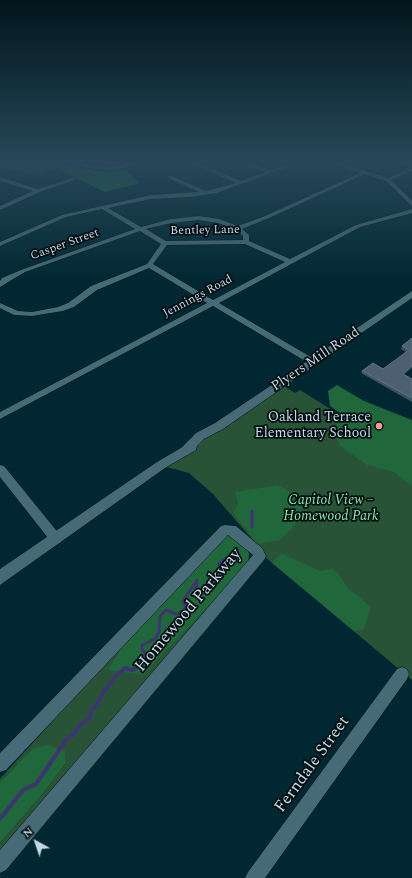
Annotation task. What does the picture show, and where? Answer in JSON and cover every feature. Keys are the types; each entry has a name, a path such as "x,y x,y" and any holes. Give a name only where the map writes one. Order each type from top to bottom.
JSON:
{"street":[{"path":"0,208 13,202"},
{"path":"1,242 54,219 126,202"},
{"path":"246,242 246,235 238,228 300,202"},
{"name":"Bentley Lane","path":"102,207 165,243 246,242 290,262"},
{"name":"Jennings Road","path":"0,416 358,226 375,220 412,211"},
{"name":"Casper Street","path":"0,284 23,271 140,229 171,221 199,218 219,221 238,228"},
{"path":"0,305 17,313 32,314 60,309 71,305 83,294 94,288 149,265 165,243"},
{"path":"149,265 313,362"},
{"name":"Plyers Mill Road","path":"0,578 161,464 213,434 220,426 412,294"},
{"path":"0,469 56,539"},
{"name":"Homewood Parkway","path":"0,764 225,530 232,530 258,552 260,556 0,864"},
{"name":"Ferndale Street","path":"254,878 402,674"}],"green space":[{"name":"Capitol View – Homewood Park","path":"281,384 295,393 300,390 340,415 336,419 412,467 412,680 264,556 252,539 213,494 189,473 163,466"},
{"path":"337,385 364,401 412,420 412,486 394,472 367,465 340,446 335,433 335,427 343,415 330,406 328,391"},
{"path":"278,485 299,497 302,508 299,517 291,530 279,540 258,544 233,513 238,504 235,492"},
{"path":"226,536 232,536 247,549 249,554 248,564 143,675 108,670 128,638"},
{"path":"281,553 320,571 332,569 338,573 348,588 371,607 364,629 354,631 272,563"},
{"path":"248,564 0,855 0,843 45,791 65,764 32,749 0,782 0,779 128,638"},
{"path":"47,745 65,751 65,764 45,791 0,843 0,782 32,749"}],"building":[{"name":"Oakland Terrace Elementary School","path":"412,338 412,366 403,374 412,379 412,398 362,371 373,363 383,369 409,350 402,346"}],"waterway":[{"path":"252,511 252,527"},
{"path":"146,654 142,649 142,645 155,639 159,632 160,616 166,610 176,614 187,612 183,601 197,580 196,593 200,593 208,582 217,581 221,576 219,564 238,550"},
{"path":"0,819 23,790 36,784 66,740 75,733 79,726 90,718 91,710 97,705 103,693 116,676 125,668 132,670 136,668 145,659 146,654"}],"place":[{"name":"Oakland Terrace Elementary School","path":"379,426"}]}
